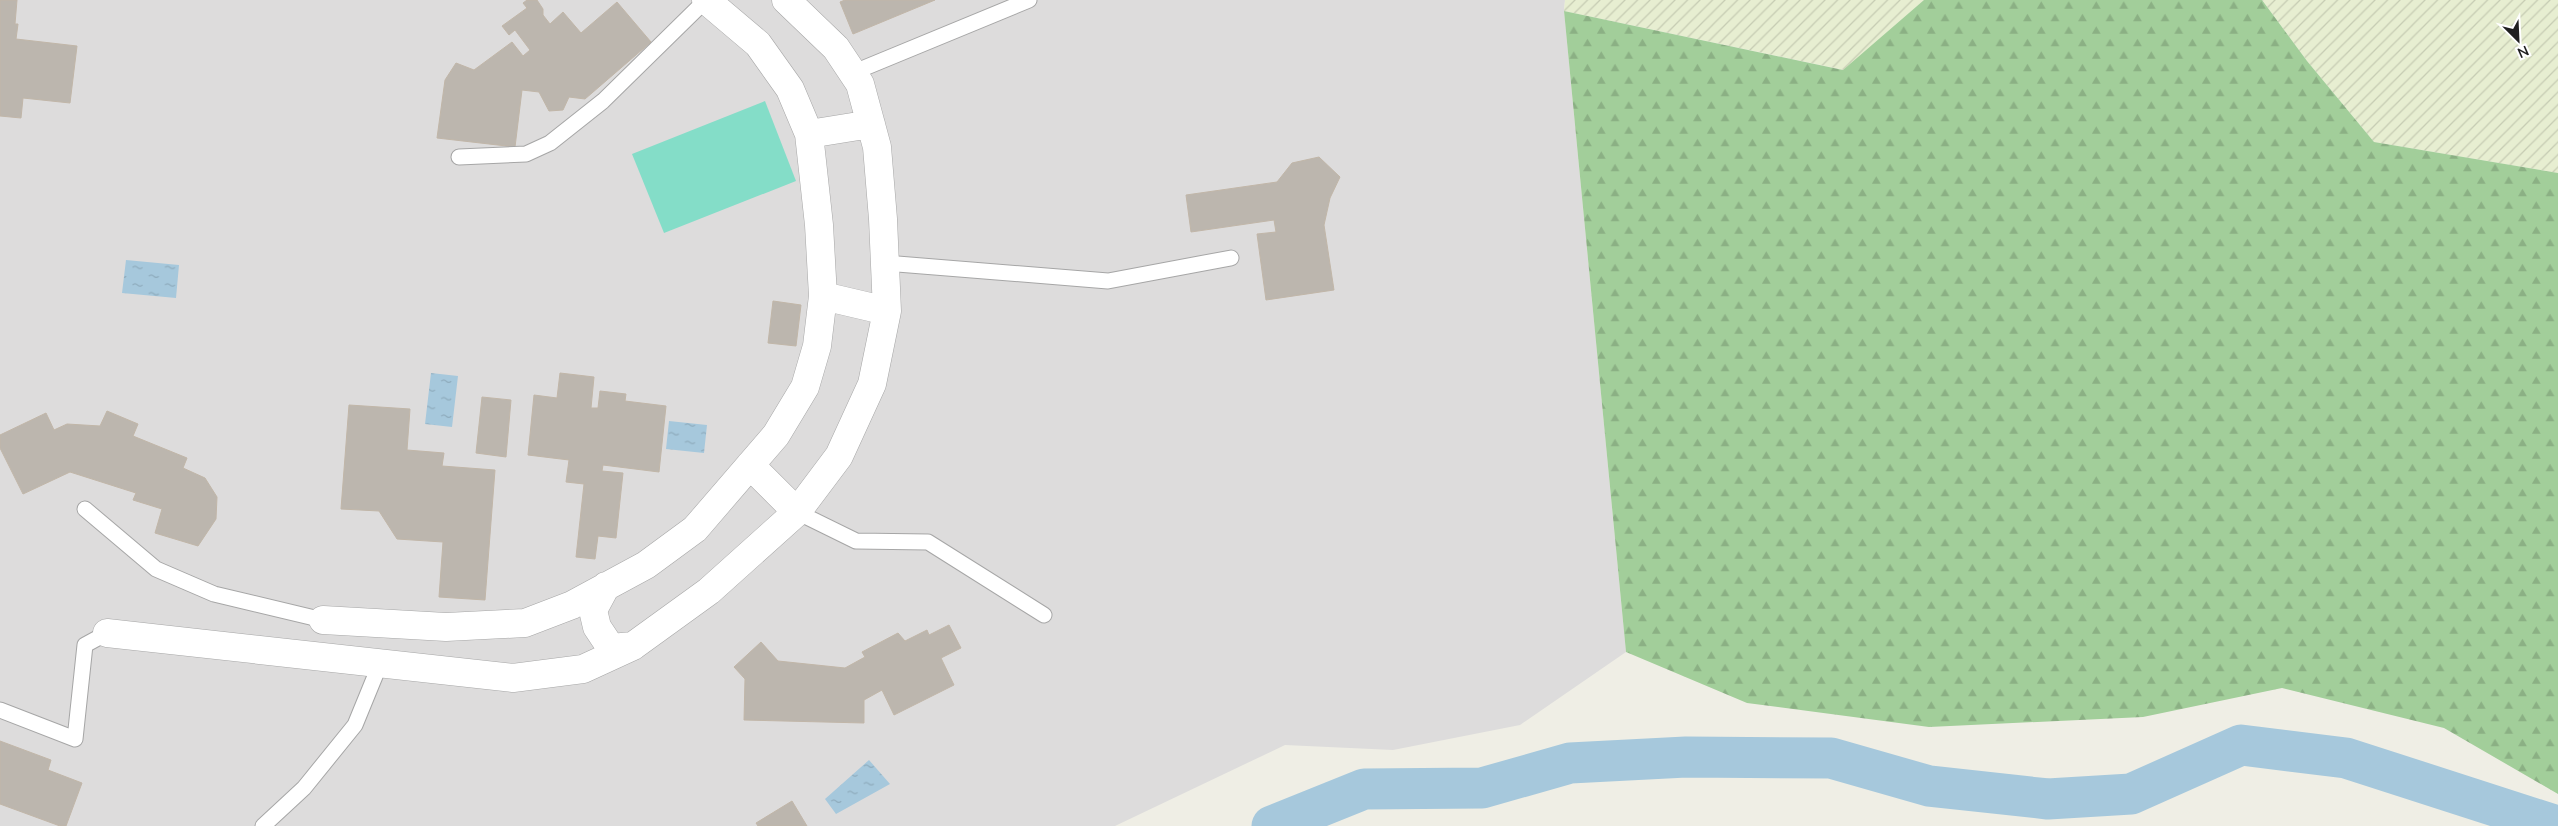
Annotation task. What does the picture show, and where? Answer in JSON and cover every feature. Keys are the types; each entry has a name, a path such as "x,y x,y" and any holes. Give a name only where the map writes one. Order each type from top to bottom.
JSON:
{"street":[{"path":"323,620 446,627 525,623 572,605 646,565 694,529 776,436 804,387 817,346 823,296 819,225 809,134 790,89 758,44 706,0"},
{"path":"107,633 513,678 583,668 633,646 709,591 797,512 838,456 872,384 887,311 877,146 860,84 836,48 786,0"},
{"path":"809,134 871,124"},
{"path":"823,296 887,311"},
{"path":"750,465 797,512"},
{"path":"606,586 593,610 597,627 611,648 633,646"},
{"path":"370,623 373,663"}],"lane":[{"path":"459,157 526,154 550,143 603,101 706,0"},
{"path":"852,73 1029,0"},
{"path":"885,263 1108,281 1231,258"},
{"path":"85,509 156,569 214,594 323,620"},
{"path":"797,512 856,541 928,542 1044,615"},
{"path":"0,710 75,740 85,645 107,633"},
{"path":"263,826 304,788 355,725 373,663"}],"shaded area":[{"path":"0,0 1565,0 1564,11 1626,652 1520,725 1393,750 1285,745 1115,826 0,826"}],"green space":[{"path":"1565,0 1924,0 1844,70 1564,11"},
{"path":"1924,0 2262,0 2307,61 2374,142 2558,173 2558,794 2444,728 2282,688 2143,717 1929,727 1747,703 1626,652 1564,11 1843,70"},
{"path":"2262,0 2558,0 2558,173 2374,142 2307,61"},
{"path":"765,101 796,181 664,233 632,154"}],"water":[{"path":"126,260 179,265 176,298 122,293"},
{"path":"431,373 458,376 452,427 425,424"},
{"path":"669,421 707,425 704,453 666,449"},
{"path":"869,760 890,784 836,814 825,799"}],"building":[{"path":"0,0 17,0 15,24 18,24 16,39 77,46 70,103 23,98 21,118 0,116"},
{"path":"527,0 537,0 543,9 543,15 550,24 563,12 581,33 617,2 651,42 585,99 569,97 563,110 549,111 539,92 522,90 515,147 437,138 445,80 456,63 474,70 512,42 523,56 530,50 515,30 509,35 502,26 527,8 523,3"},
{"path":"845,0 935,0 853,34 840,2"},
{"path":"1319,157 1340,177 1330,198 1324,225 1334,290 1266,300 1257,234 1276,232 1274,220 1191,232 1186,195 1277,182 1292,163"},
{"path":"773,301 801,305 796,346 768,343"},
{"path":"560,373 594,377 591,408 598,408 600,391 626,394 625,401 666,406 659,472 603,465 602,471 623,473 616,538 598,536 595,559 576,557 584,484 566,482 569,460 528,455 534,395 557,398"},
{"path":"482,397 511,400 506,457 476,453"},
{"path":"349,405 410,409 407,450 444,453 442,466 495,470 485,600 439,597 443,542 397,539 379,511 341,509"},
{"path":"107,411 138,424 133,436 187,458 183,468 205,478 217,497 216,519 198,546 155,533 162,509 133,500 136,493 70,472 23,494 0,448 0,435 46,413 54,430 67,424 100,426"},
{"path":"949,625 961,648 941,658 954,685 894,715 882,690 864,700 864,723 744,720 745,679 734,667 761,642 778,661 845,668 865,657 862,652 898,633 905,641 927,630 929,635"},
{"path":"0,741 51,760 48,770 82,783 66,826 60,826 0,804"},
{"path":"792,801 807,826 758,826 756,823"}],"waterway":[{"path":"1272,826 1364,789 1482,788 1570,763 1686,757 1831,758 1929,786 2048,799 2131,794 2241,745 2346,758 2557,826"}]}
